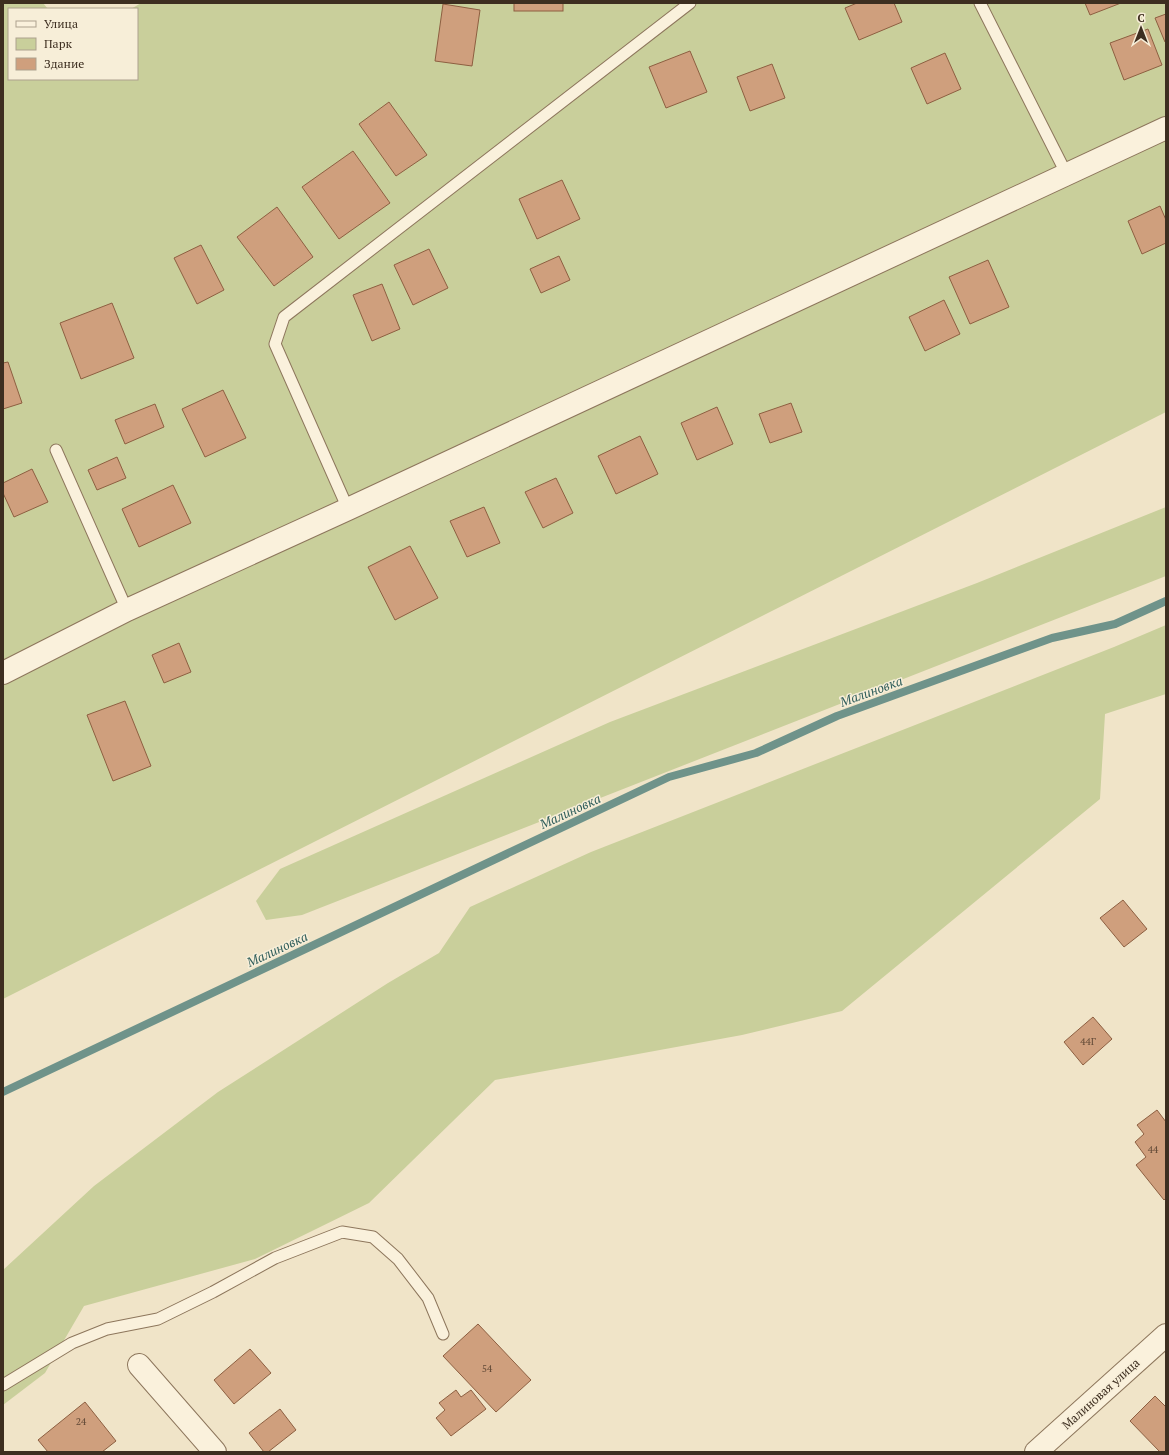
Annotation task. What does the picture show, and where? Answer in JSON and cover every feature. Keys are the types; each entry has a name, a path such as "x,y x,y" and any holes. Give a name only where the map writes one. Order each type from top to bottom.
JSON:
{"street":[{"path":"3,673 127,610 348,509 1166,128"},
{"name":"Малиновая улица","path":"1036,1452 1166,1335"},
{"path":"139,1365 215,1452"}],"lane":[{"path":"348,509 275,344 284,317 690,3"},
{"path":"980,3 1067,174"},
{"path":"56,450 127,610"},
{"path":"3,1385 72,1343 107,1329 158,1319 213,1292 275,1258 342,1232 373,1237 398,1259 428,1298 443,1334"}],"green space":[{"path":"3,3 43,3 47,8 8,8 8,80 138,80 138,8 133,8 141,3 1166,3 1166,412 3,999"},
{"path":"1166,507 1166,576 302,915 266,920 256,901 280,869 610,722 977,583"},
{"path":"1166,625 1166,694 1105,714 1100,799 842,1011 742,1035 495,1080 369,1203 255,1259 84,1306 45,1373 3,1405 3,1270 94,1186 218,1092 388,983 439,953 470,907 591,852 1114,647"}],"building":[{"path":"514,3 563,3 563,11 514,11"},
{"path":"857,3 894,3 902,22 859,40 845,8"},
{"path":"1085,3 1121,3 1090,15"},
{"path":"443,4 480,10 472,66 435,61"},
{"path":"1166,14 1166,42 1165,42 1155,18"},
{"path":"1148,29 1162,65 1124,80 1110,43"},
{"path":"690,51 707,92 666,108 649,67"},
{"path":"945,53 961,89 927,104 911,68"},
{"path":"772,64 785,98 750,111 737,77"},
{"path":"389,102 427,155 396,176 359,124"},
{"path":"353,151 390,203 339,239 302,187"},
{"path":"562,180 580,219 537,239 519,199"},
{"path":"1160,206 1166,220 1166,243 1142,254 1128,221"},
{"path":"277,207 313,257 274,286 237,237"},
{"path":"201,245 224,290 197,304 174,258"},
{"path":"429,249 448,288 413,305 394,265"},
{"path":"559,256 570,280 541,293 530,269"},
{"path":"988,260 1009,307 970,324 949,277"},
{"path":"382,284 400,329 372,341 353,295"},
{"path":"944,300 960,334 925,351 909,317"},
{"path":"112,303 134,358 81,379 60,323"},
{"path":"8,362 22,403 3,409 3,363"},
{"path":"223,390 246,438 205,457 182,409"},
{"path":"791,403 802,432 770,443 759,414"},
{"path":"155,404 164,427 125,444 115,420"},
{"path":"717,407 733,444 697,460 681,423"},
{"path":"640,436 658,474 616,494 598,456"},
{"path":"117,457 126,478 97,490 88,470"},
{"path":"32,469 48,502 14,517 3,493 3,483"},
{"path":"556,478 573,513 543,528 525,492"},
{"path":"173,485 191,523 139,547 122,509"},
{"path":"484,507 500,543 467,557 450,521"},
{"path":"410,546 438,598 395,620 368,567"},
{"path":"179,643 191,672 164,683 152,655"},
{"path":"125,701 151,766 113,781 87,715"},
{"path":"1123,900 1147,929 1124,947 1100,918"},
{"path":"1093,1017 1112,1039 1083,1065 1064,1042"},
{"path":"1157,1110 1166,1122 1166,1198 1164,1200 1136,1165 1146,1157 1135,1142 1144,1134 1137,1125"},
{"path":"478,1324 531,1380 496,1412 443,1356"},
{"path":"250,1349 271,1373 234,1404 214,1380"},
{"path":"456,1390 461,1397 471,1390 486,1409 451,1436 436,1418 445,1410 439,1403"},
{"path":"1155,1396 1166,1407 1166,1452 1160,1452 1130,1421"},
{"path":"85,1402 116,1441 102,1452 48,1452 38,1440"},
{"path":"280,1409 296,1430 268,1452 264,1452 249,1433"}],"waterway":[{"name":"Малиновка","path":"3,1092 669,777 756,753 837,716 1052,638 1115,624 1166,601"}]}
